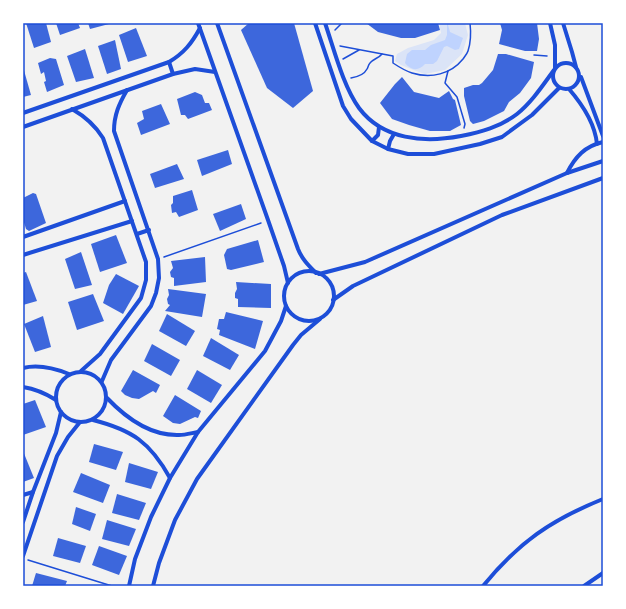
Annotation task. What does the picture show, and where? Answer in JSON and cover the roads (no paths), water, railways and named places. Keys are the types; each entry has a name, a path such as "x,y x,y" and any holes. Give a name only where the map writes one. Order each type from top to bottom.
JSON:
{"street":[{"path":"153,586 159,563 175,520 197,478 293,345 301,335 329,311 333,300 333,290 330,284 302,258 298,249 217,23"},
{"path":"315,23 343,106 351,119 372,141 408,154 434,154 480,144 502,137 532,115 559,88"},
{"path":"325,23 352,97 359,108 380,127 394,134 408,138 426,140 444,139 482,132 500,124 518,113 560,65 565,63 576,66"},
{"path":"550,23 555,45 555,69 553,77 555,83 559,88 570,90 584,108 596,137 597,144"},
{"path":"562,23 590,106 603,136"},
{"path":"199,25 284,266 288,283"},
{"path":"23,113 169,62 180,56 188,48 195,38 199,25"},
{"path":"169,62 174,74"},
{"path":"23,127 174,74 195,69 215,72"},
{"path":"570,90 576,86 580,73"},
{"path":"102,382 111,360 151,306 156,293 159,278 158,259 114,131 114,120 119,104 127,90"},
{"path":"72,109 85,116 96,126 104,138 146,262 146,280 141,298 100,354 81,371"},
{"path":"372,141 378,135 380,127"},
{"path":"388,148 394,134"},
{"path":"567,173 572,162 580,153 590,146 603,142"},
{"path":"320,318 308,321 303,320 292,315 286,306 284,294 288,283 300,273 317,273 365,262 567,173 603,161"},
{"path":"333,300 353,286 502,215 603,178"},
{"path":"23,237 125,201"},
{"path":"23,255 132,221"},
{"path":"137,234 149,230"},
{"path":"129,586 135,559 151,517 170,478 198,432 265,351 274,336 286,306"},
{"path":"23,368 40,366 69,374"},
{"path":"93,420 105,407 107,398 106,389 96,376 89,372 81,371 69,374 58,386 56,393 56,400 61,412 72,421 80,422 93,420 113,425 132,434 148,446 161,462 170,478"},
{"path":"23,387 46,393 56,400"},
{"path":"107,398 122,413 139,425 158,432 179,435 198,432"},
{"path":"23,522 54,438 61,412"},
{"path":"23,557 57,456 68,436 80,422"},
{"path":"23,495 33,492"},
{"path":"483,586 500,566 523,544 546,527 567,515 603,499"},
{"path":"584,586 603,574"}],"water":[{"path":"447,23 451,23 448,25 450,32 463,38 459,49 455,50 447,46 444,47 437,61 433,64 425,64 418,69 412,69 407,66 405,63 407,54 412,50 425,50 431,45 445,40 447,35"}]}
